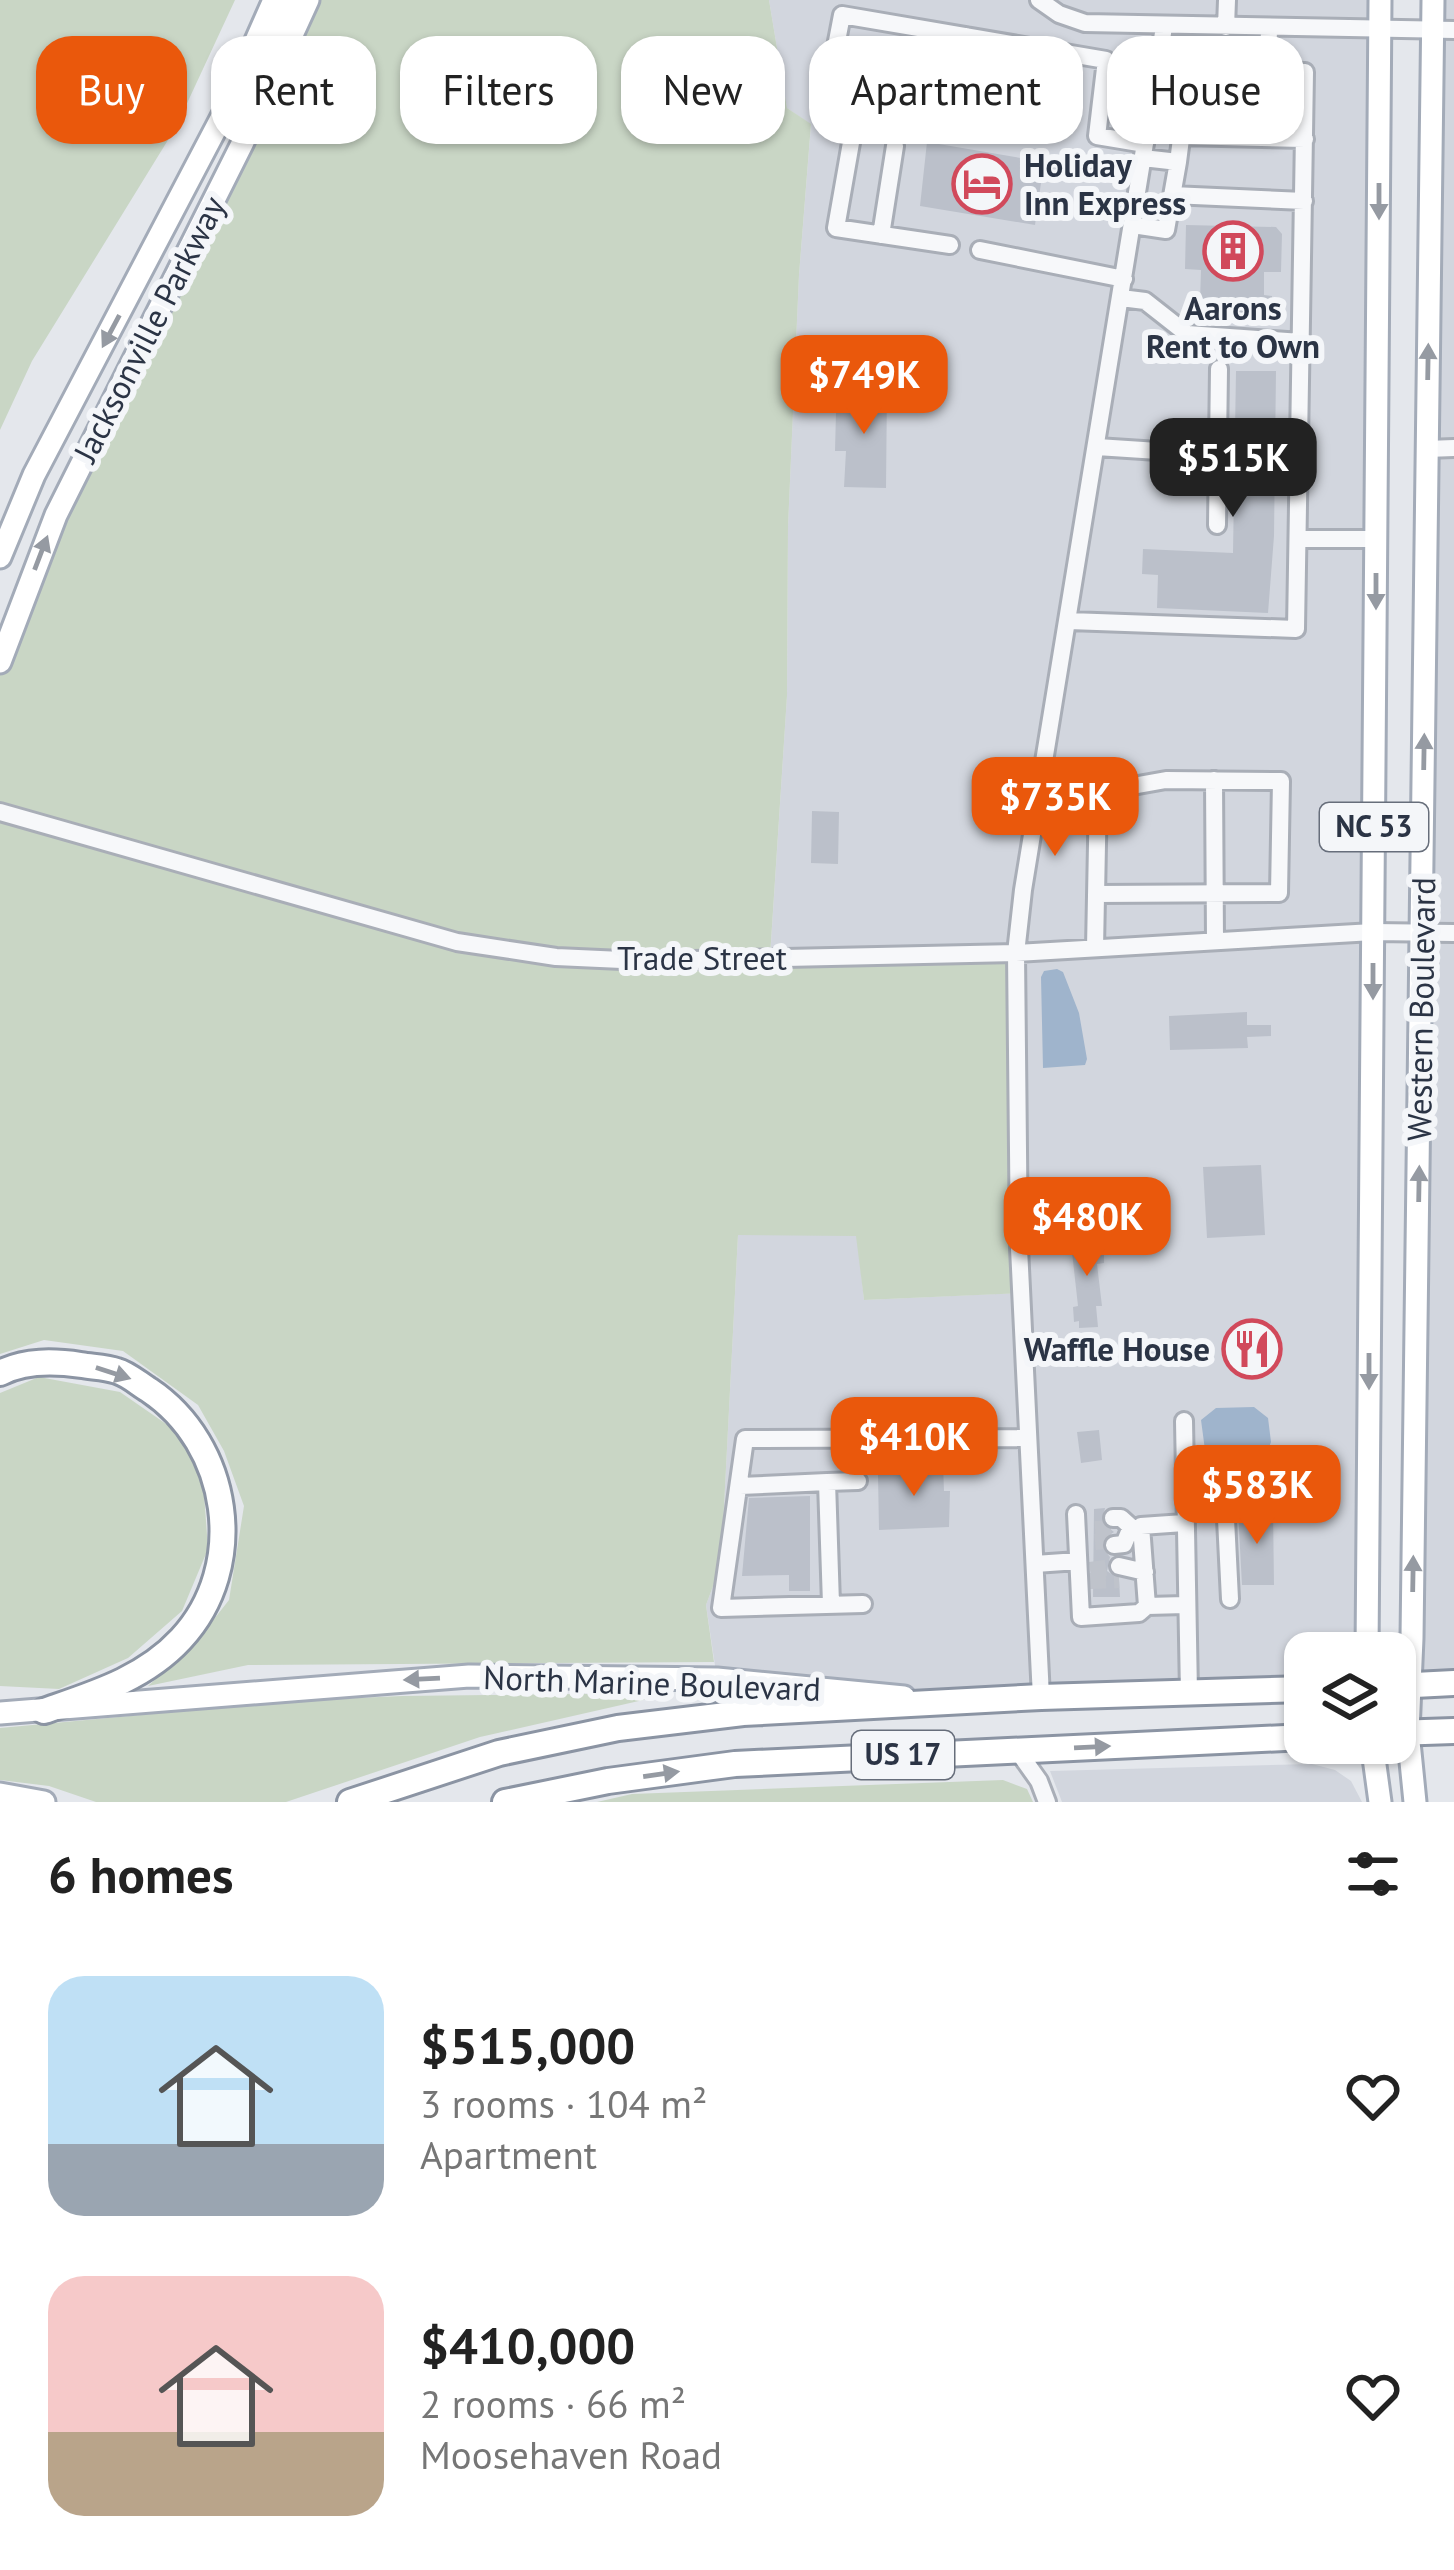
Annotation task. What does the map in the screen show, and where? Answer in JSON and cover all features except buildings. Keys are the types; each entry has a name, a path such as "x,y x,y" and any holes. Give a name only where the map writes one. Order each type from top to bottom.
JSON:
{"highway":[{"path":"0,1373 53,1360 120,1371 156,1395 187,1422 213,1470 226,1535 212,1592 181,1639 121,1684 44,1711"},
{"path":"1416,1684 1454,1683"},
{"name":"North Marine Boulevard","path":"958,1702 1284,1690"},
{"name":"US 17","path":"350,1802 499,1753 618,1727 743,1713 958,1702"},
{"path":"1416,1732 1454,1731"},
{"name":"US 17","path":"505,1802 608,1780 735,1764 1284,1738"}],"main road":[{"name":"Jacksonville Parkway","path":"0,557 34,475 224,113 274,0"},
{"path":"277,36 291,0"},
{"name":"Jacksonville Parkway","path":"292,36 308,0"},
{"name":"Western Boulevard","path":"1367,1632 1380,0"},
{"name":"Western Boulevard","path":"1404,1632 1422,933 1427,449 1443,30 1433,0"},
{"name":"Jacksonville Parkway","path":"0,662 56,515 242,144"},
{"name":"North Marine Boulevard","path":"0,1713 328,1685 533,1676 717,1679 958,1702"},
{"path":"1375,1764 1380,1802"},
{"name":"Western Boulevard","path":"1407,1764 1414,1802"},
{"path":"0,1794 44,1802"}],"street":[{"path":"1039,0 1085,23 1443,30"},
{"path":"1226,28 1227,0"},
{"path":"838,36 842,15 966,36"},
{"path":"1068,36 1071,19"},
{"path":"1041,1697 1019,1248 1016,952 1164,27"},
{"path":"1269,28 1269,36"},
{"path":"1083,56 1106,60 1096,136 1178,162"},
{"path":"1069,621 1296,628 1304,72"},
{"path":"851,144 836,228 950,245"},
{"path":"1133,225 1166,230 1180,144"},
{"path":"881,235 895,146"},
{"path":"1172,196 1304,201"},
{"path":"980,250 1123,289 1187,334 1301,342"},
{"path":"1217,526 1219,369"},
{"path":"1097,447 1220,454"},
{"path":"1427,449 1454,448"},
{"path":"1298,539 1376,538"},
{"path":"1038,803 1166,780 1281,781 1279,893 1096,894"},
{"path":"1214,780 1215,941"},
{"path":"1095,948 1098,791"},
{"name":"Trade Street","path":"0,812 458,942 556,957 644,961 1016,952 1373,932 1454,933"},
{"path":"1184,1420 1189,1693"},
{"path":"863,1604 721,1608 745,1439 1028,1438"},
{"path":"740,1486 859,1481"},
{"path":"826,1482 831,1604"},
{"path":"1230,1599 1225,1498 1298,1494"},
{"path":"1104,1531 1184,1523"},
{"path":"1104,1531 1148,1606"},
{"path":"1104,1531 1084,1573 1081,1617 1185,1605"},
{"path":"1035,1564 1084,1573"},
{"path":"1017,1750 1047,1802"}],"shaded area":[{"path":"769,0 1380,0 1367,1632 1284,1632 1284,1690 958,1702 717,1679 706,1605 721,1565 738,1235 857,1235 864,1300 1020,1293 770,958 787,696 788,527 809,144 1083,144 1083,36 809,36 809,124 787,108 785,36 775,36"},
{"path":"1433,0 1454,0 1454,1683 1416,1685 1413,1632"},
{"path":"1312,1764 1335,1770 1351,1781 1362,1802 1062,1802 1050,1771"}],"green space":[{"path":"0,0 235,0 218,36 211,36 211,52 187,103 187,36 36,36 36,144 166,144 32,361 0,430"},
{"path":"308,0 769,0 775,36 621,36 621,144 785,144 785,96 787,108 809,123 788,527 787,696 770,957 1016,953 1021,1293 864,1300 856,1236 738,1235 721,1565 706,1605 714,1662 248,1665 148,1686 196,1642 229,1600 244,1506 224,1451 198,1405 123,1351 44,1340 0,1354 0,662 241,144 376,144 376,36 291,36"},
{"path":"39,1377 120,1392 185,1437 204,1493 208,1549 182,1611 128,1658 59,1689 0,1686 0,1393"},
{"path":"674,1693 480,1737 286,1802 96,1802 49,1786 0,1780 0,1728 290,1701"},
{"path":"1003,1780 1027,1789 1033,1802 597,1802 632,1794"}],"water":[{"path":"1044,971 1063,972 1079,1013 1085,1065 1043,1068 1041,977"},
{"path":"1254,1407 1268,1418 1271,1442 1266,1455 1205,1450 1201,1420 1216,1408"}],"tunnel":[{"path":"1095,1529 1113,1528"},
{"path":"1095,1542 1114,1540"},
{"path":"1090,1570 1119,1566"},
{"path":"1090,1581 1119,1580"}],"place":[{"name":"Holiday Inn Express","path":"982,184"},
{"name":"Aarons Rent to Own","path":"1233,251"},
{"name":"Waffle House","path":"1252,1349"}]}
